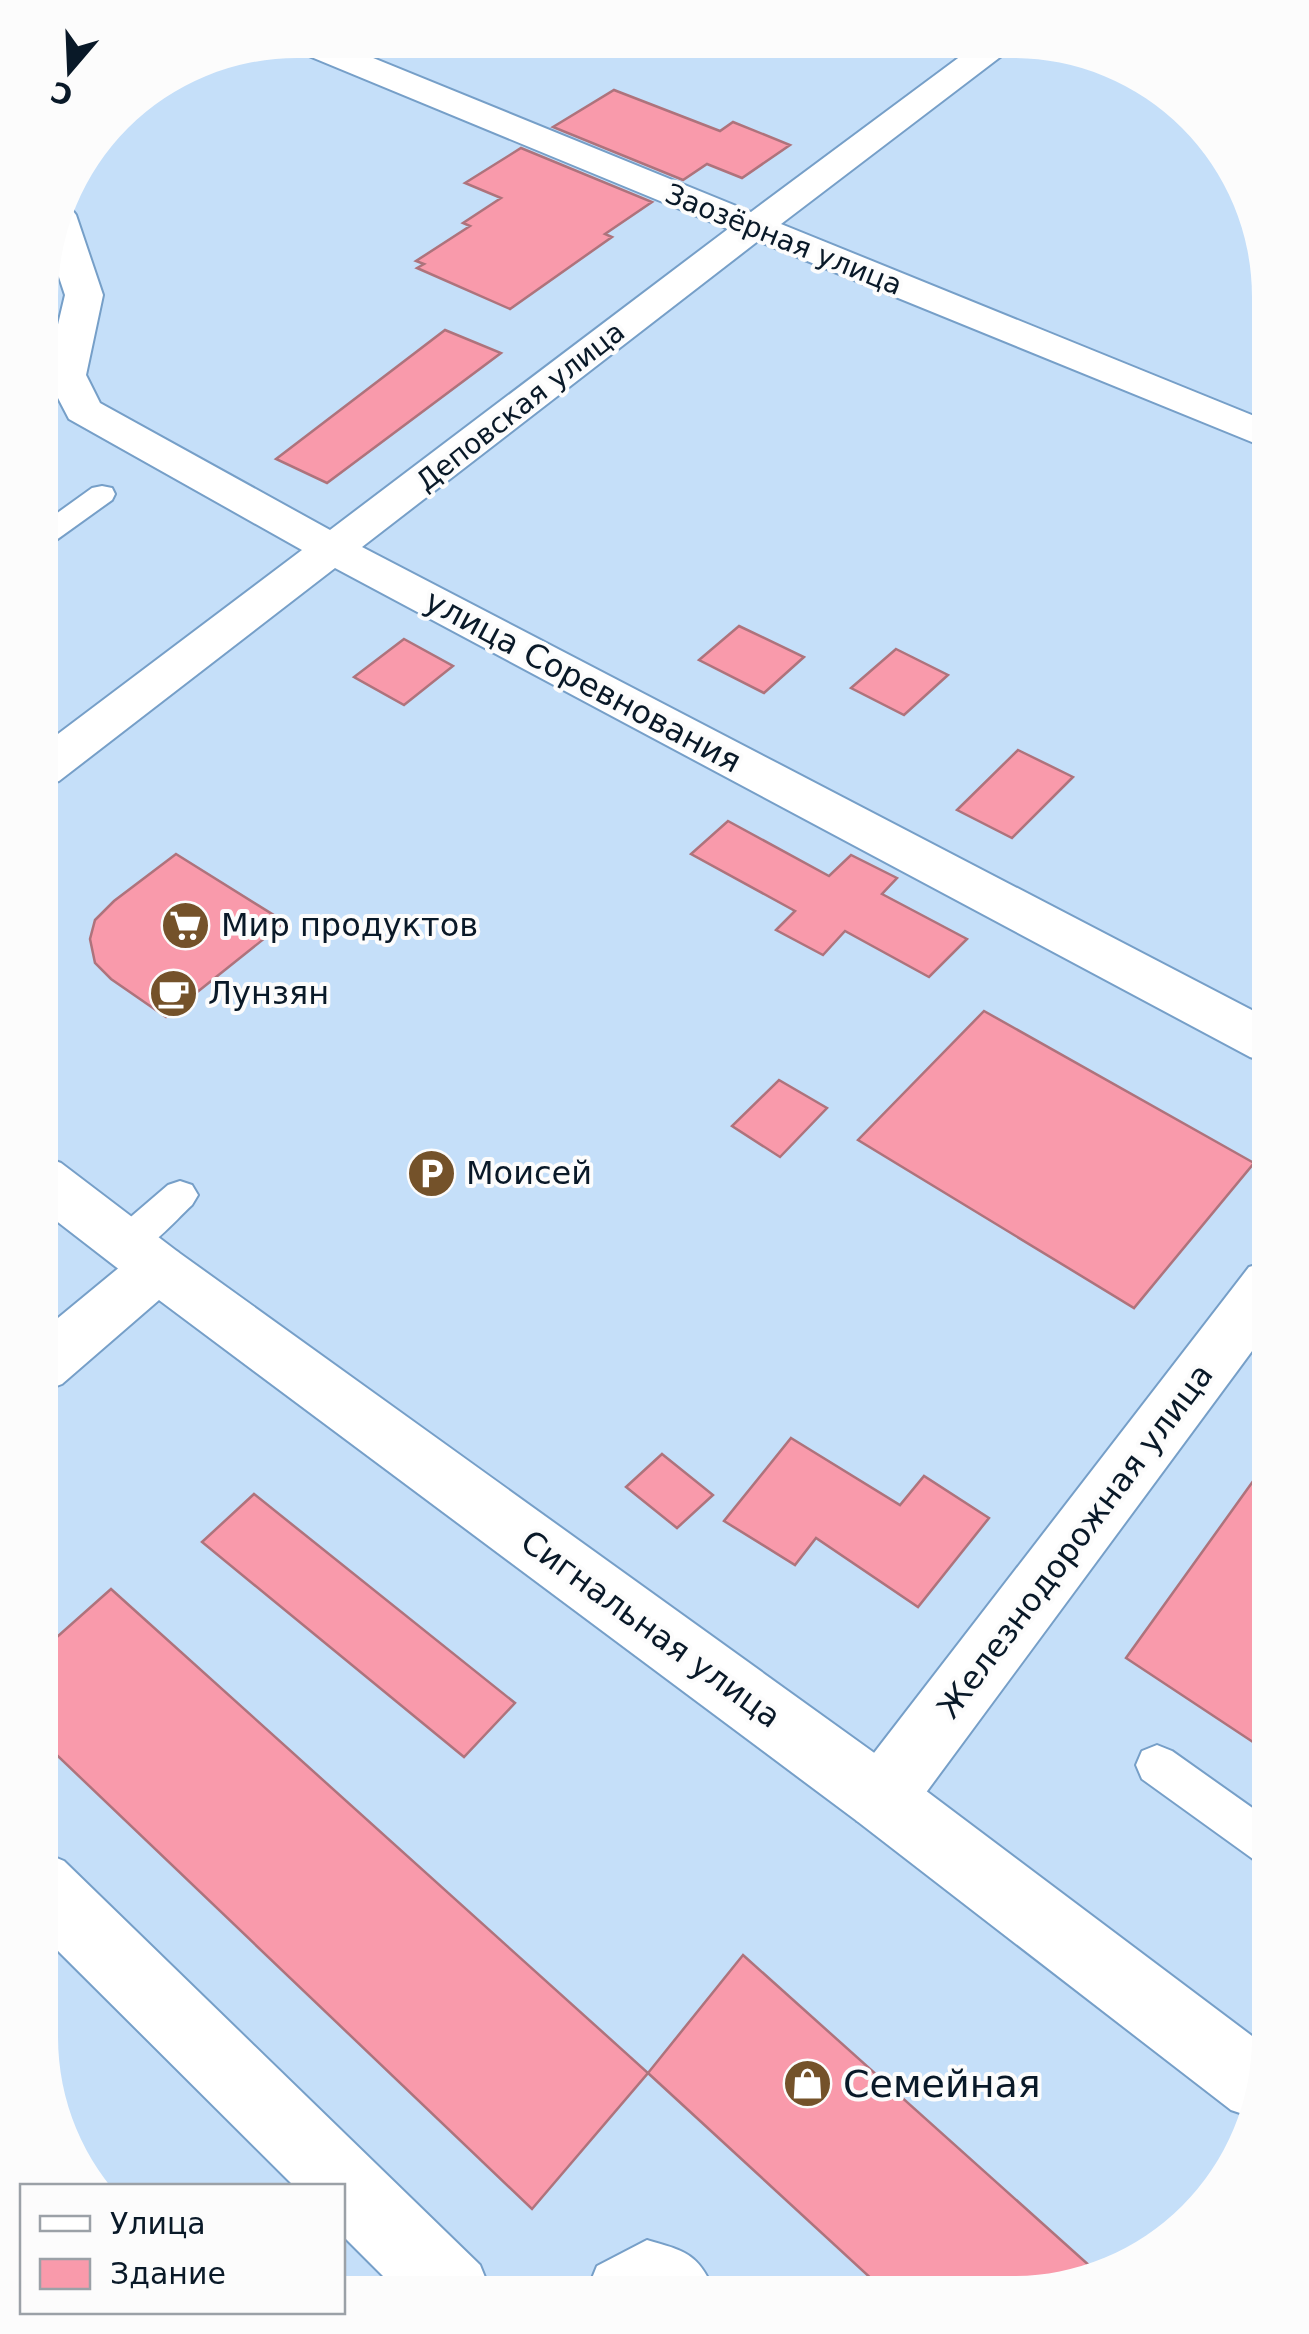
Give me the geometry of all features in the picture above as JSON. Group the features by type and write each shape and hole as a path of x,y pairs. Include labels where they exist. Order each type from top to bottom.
{"street":[{"name":"Заозёрная улица","path":"343,58 1252,430"},
{"name":"Деповская улица","path":"58,758 752,226 980,58"},
{"name":"улица Соревнования","path":"65,239 84,295 66,375 83,410 334,550 1252,1034"},
{"name":"Сигнальная улица","path":"58,1191 881,1798 1248,2076"},
{"path":"58,1348 142,1256"},
{"name":"Железнодорожная улица","path":"881,1798 1251,1307"},
{"path":"58,1913 340,2184"},
{"path":"345,2189 435,2276"}],"lane":[{"path":"58,526 102,494"},
{"path":"142,1256 180,1195"},
{"path":"1157,1764 1251,1832"}],"building":[{"path":"614,90 720,131 733,122 790,145 742,178 707,164 683,180 553,127"},
{"path":"521,148 652,202 605,234 612,237 510,309 417,268 424,264 416,261 470,226 463,223 501,198 465,183"},
{"path":"445,330 501,353 327,483 276,459"},
{"path":"739,626 804,657 764,693 699,660"},
{"path":"404,639 453,666 404,705 354,677"},
{"path":"896,649 948,675 904,715 851,688"},
{"path":"1018,750 1073,777 1012,838 957,810"},
{"path":"728,821 829,876 851,855 897,878 882,894 967,939 929,977 845,931 823,955 776,930 795,911 691,854"},
{"path":"176,854 285,922 166,1017 111,979 95,963 90,939 95,920 114,901"},
{"path":"984,1011 1252,1162 1252,1166 1134,1308 858,1140"},
{"path":"779,1080 827,1108 780,1157 732,1126"},
{"path":"791,1438 900,1505 924,1476 989,1518 918,1607 816,1538 795,1565 724,1521"},
{"path":"662,1454 713,1495 677,1528 626,1487"},
{"path":"1251,1484 1251,1741 1126,1658"},
{"path":"254,1494 515,1703 464,1757 202,1542"},
{"path":"111,1589 648,2073 532,2209 58,1756 58,1636"},
{"path":"743,1955 1088,2264 1028,2276 868,2276 648,2073"}],"place":[{"name":"Мир продуктов","path":"186,925"},
{"name":"Лунзян","path":"173,993"},
{"name":"Моисей","path":"431,1173"},
{"name":"Семейная","path":"808,2084"}]}
